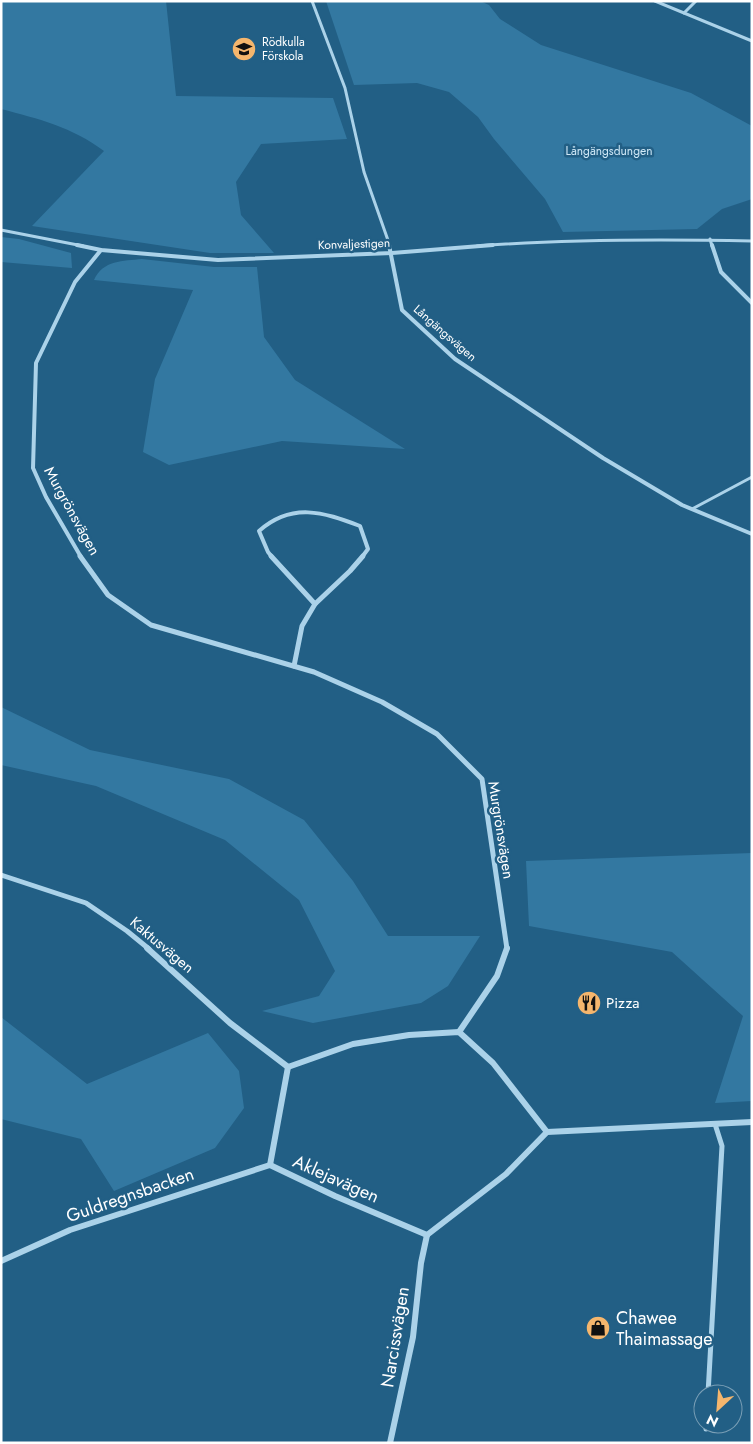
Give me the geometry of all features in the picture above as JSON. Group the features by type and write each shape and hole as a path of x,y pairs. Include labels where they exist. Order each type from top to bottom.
{"street":[{"name":"Långängsvägen","path":"312,1 345,88 364,172 392,253 402,310 455,359 603,458 692,509 752,534"},
{"path":"655,1 752,42"},
{"path":"684,14 696,1"},
{"name":"Konvaljestigen","path":"1,230 101,250 218,260 392,253 533,242 710,239 752,241"},
{"path":"710,239 721,272 752,303"},
{"name":"Murgrönsvägen","path":"101,250 75,282 36,363 33,468 46,497 78,552 108,595 151,625 314,672 382,702 437,734 482,779 507,951 497,976 459,1032"},
{"path":"294,666 298,637 308,614 316,604 327,590 356,565 368,549 360,526 335,517 304,510 276,517 259,531 268,552 316,604"},
{"name":"Kaktusvägen","path":"1,875 86,903 127,930 167,964 230,1023 288,1067"},
{"path":"288,1067 353,1044 409,1036 459,1032 493,1063 547,1132"},
{"name":"Aklejavägen","path":"288,1067 270,1165 335,1196 427,1235"},
{"path":"427,1235 506,1174 547,1132 752,1122"},
{"name":"Guldregnsbacken","path":"1,1262 70,1230 270,1165"},
{"name":"Narcissvägen","path":"390,1443 413,1337 421,1263 427,1235"}],"lane":[{"path":"692,509 752,477"},
{"path":"709,1384 722,1146 715,1124"}],"green space":[{"path":"1,1 166,1 176,96 333,98 347,139 261,144 236,182 241,215 274,253 210,253 32,226 104,151 67,130 42,120 1,109"},
{"name":"Långängsdungen","path":"326,1 480,1 489,5 500,19 541,45 691,93 752,126 752,199 722,209 697,229 563,232 545,199 494,139 478,117 449,92 417,83 354,85"},
{"path":"1,237 19,239 71,253 72,268 1,262"},
{"path":"142,259 214,267 257,267 264,337 295,380 405,449 282,441 169,465 143,452 155,379 193,290 94,280 98,273 108,265 121,261"},
{"path":"1,707 90,750 229,779 304,820 353,881 388,936 480,936 448,986 421,1003 313,1023 262,1011 319,996 335,971 299,900 225,840 96,786 1,765"},
{"path":"752,853 752,1101 715,1103 743,1016 672,952 529,926 526,861"},
{"path":"1,1017 87,1084 208,1033 239,1071 244,1108 215,1148 114,1191 81,1139 1,1119"}],"place":[{"name":"Rödkulla Förskola","path":"244,49"},
{"name":"Pizza","path":"589,1003"},
{"name":"Chawee Thaimassage","path":"598,1328"}]}
